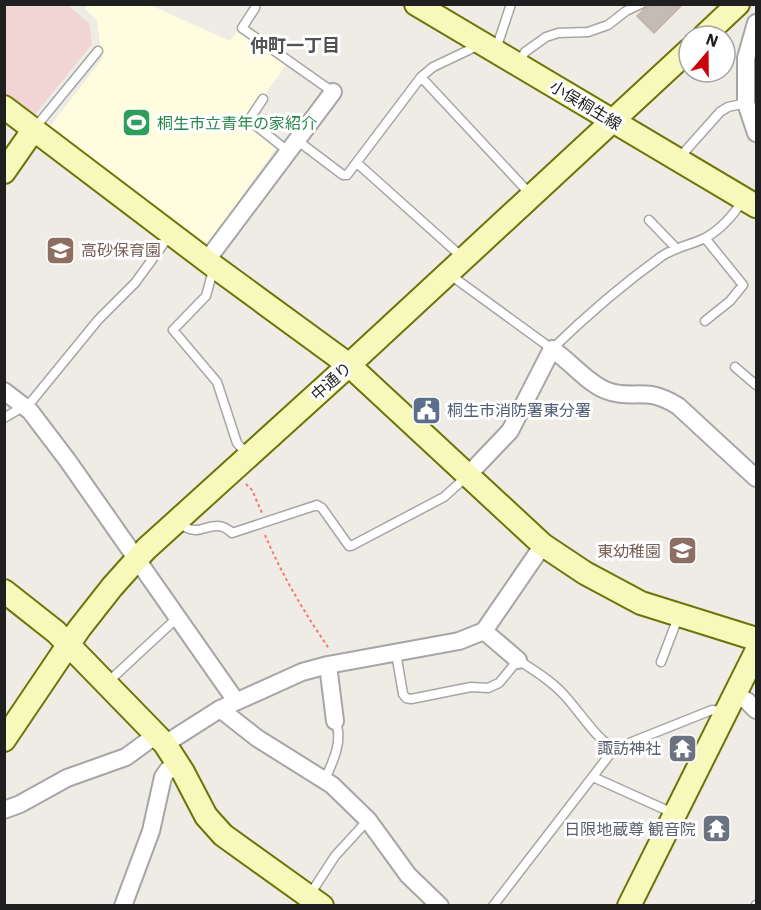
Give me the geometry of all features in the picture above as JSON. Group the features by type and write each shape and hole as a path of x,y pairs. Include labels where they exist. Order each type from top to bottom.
{"street":[{"name":"小俣桐生線","path":"416,4 751,202"},
{"path":"717,24 738,4"},
{"path":"756,23 746,58 746,103 756,133"},
{"name":"中通り","path":"4,740 69,644 137,558 677,61"},
{"path":"211,264 333,92"},
{"path":"4,107 349,365 543,545 585,573 641,603 756,639"},
{"path":"4,172 34,129"},
{"path":"467,476 510,432 552,349 604,389 630,396 651,395 666,399 678,406 756,478"},
{"path":"4,392 25,407 68,461 236,701"},
{"path":"4,810 20,804 67,778 126,757 166,747 220,709 302,672 331,664 459,641 484,631 543,545"},
{"path":"4,591 69,644 166,747 206,816 223,835 312,902"},
{"path":"484,631 518,660"},
{"path":"629,906 756,652"},
{"path":"331,664 335,721"},
{"path":"731,704 747,701 756,710"},
{"path":"220,709 257,738 325,778 368,819 408,875 440,906"},
{"path":"123,906 151,831 163,777 168,770 166,747"}],"lane":[{"path":"255,4 255,8 242,28 333,92"},
{"path":"263,99 249,120 293,147 347,175 421,77 439,63 473,48 487,46 511,4"},
{"path":"518,65 525,52 546,37 558,33 588,32 608,25 626,11 641,4"},
{"path":"34,129 98,51"},
{"path":"421,77 531,195"},
{"path":"678,159 720,112 728,107 746,103"},
{"path":"357,163 455,266 552,349 614,294 676,248 705,238 751,202"},
{"path":"649,220 676,248"},
{"path":"4,418 25,407 98,320 135,283 171,233"},
{"path":"705,238 743,285 730,300 705,321"},
{"path":"211,264 206,296 173,330 217,381 241,463"},
{"path":"735,367 756,385"},
{"path":"179,520 188,529 216,525 225,527 232,533 320,506 351,546 444,497 467,476"},
{"path":"661,662 679,615"},
{"path":"106,684 178,617"},
{"path":"396,653 403,693 406,698 411,699 471,687 488,688 499,683 518,660 538,672 565,696 601,739 614,749"},
{"path":"493,906 614,749 731,704"},
{"path":"325,778 338,744 338,727 335,721"},
{"path":"593,777 675,814"},
{"path":"312,902 335,856 368,819"}],"path":[{"path":"241,463 276,561 332,653 331,664"}],"shaded area":[{"path":"4,5 67,5 89,23 92,44 33,117 5,95"},
{"path":"88,5 150,5 230,41 237,32 286,65 247,119 277,147 208,244 201,244 51,132 51,125 102,59 97,20 85,9"}],"building":[{"path":"650,4 683,4 654,33 637,16"}],"place":[{"name":"桐生市立青年の家紹介","path":"136,123"},
{"name":"高砂保育園","path":"60,250"},
{"name":"桐生市消防署東分署","path":"426,410"},
{"name":"東幼稚園","path":"682,551"},
{"name":"諏訪神社","path":"682,748"},
{"name":"日限地蔵尊 観音院","path":"717,829"}],"district":[{"name":"仲町一丁目","path":"295,46"}]}
